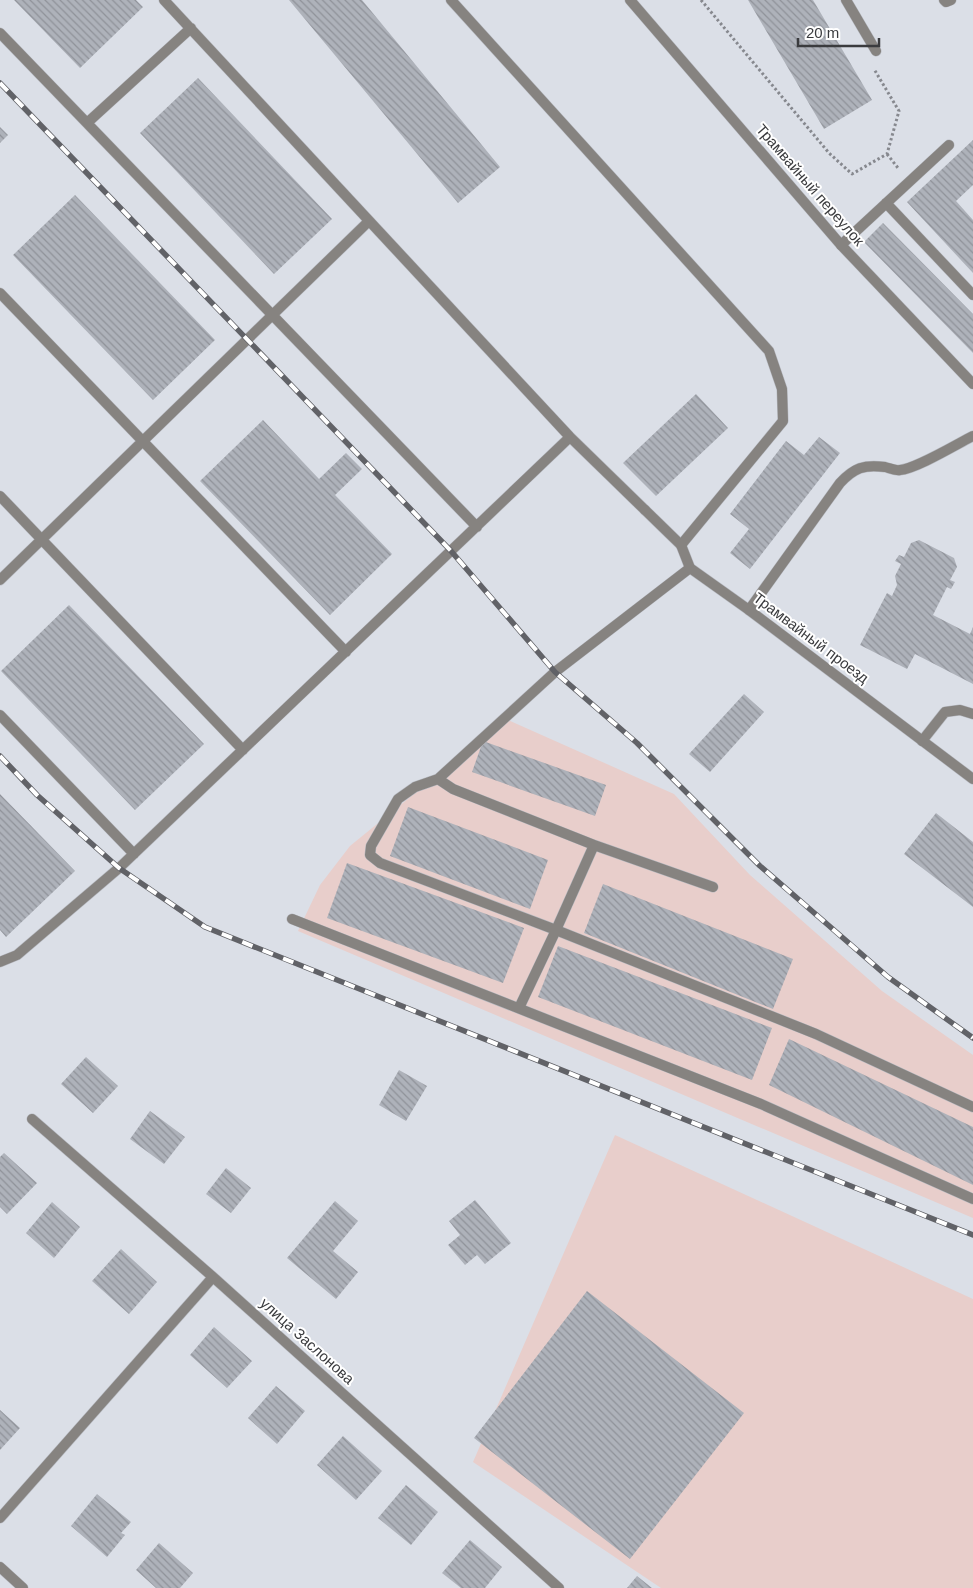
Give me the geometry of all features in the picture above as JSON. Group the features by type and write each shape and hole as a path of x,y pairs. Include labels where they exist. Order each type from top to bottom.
{"street":[{"path":"164,0 570,437 681,546 690,568 555,672 438,779 415,787 398,799 371,846 370,855 380,863 556,930 816,1034 973,1107"},
{"path":"451,0 769,351 782,389 783,422 681,546"},
{"name":"Трамвайный переулок","path":"630,0 841,244 973,384"},
{"path":"846,0 876,51"},
{"path":"944,0 946,2 951,0"},
{"path":"87,123 191,28"},
{"path":"0,33 477,527"},
{"path":"841,244 948,145"},
{"path":"886,203 973,295"},
{"path":"0,580 369,221"},
{"path":"0,293 346,652"},
{"path":"749,610 849,473 867,466 899,471 916,466 973,436"},
{"path":"0,962 17,956 134,854 570,437"},
{"path":"0,496 243,750"},
{"name":"Трамвайный проезд","path":"690,568 749,610 973,779"},
{"path":"922,741 945,712 960,710 973,714"},
{"path":"0,715 134,854"},
{"path":"438,779 452,789 594,845 713,888"},
{"path":"519,1008 594,845"},
{"path":"292,919 761,1104 973,1199"},
{"name":"улица Заслонова","path":"32,1119 213,1278 559,1588"},
{"path":"0,1518 213,1278"},
{"path":"0,1567 23,1588"}],"path":[{"path":"701,0 829,153 852,174 887,154 899,111 868,59 876,51"}],"shaded area":[{"path":"506,719 674,794 750,875 882,991 973,1055 973,1218 298,931 320,885 350,846"},
{"path":"615,1135 973,1299 973,1588 661,1588 473,1462"}],"building":[{"path":"14,0 136,0 143,7 80,68"},
{"path":"289,0 362,0 500,167 458,203"},
{"path":"748,0 813,0 872,100 824,129"},
{"path":"198,78 332,219 274,274 140,133"},
{"path":"0,127 8,135 0,143"},
{"path":"973,140 973,185 956,201 973,220 973,273 907,202"},
{"path":"75,195 215,340 153,400 13,255"},
{"path":"883,223 973,314 973,353 864,242"},
{"path":"696,394 728,428 656,496 623,463"},
{"path":"263,420 319,479 346,453 362,469 335,495 392,554 330,615 200,481"},
{"path":"819,437 840,453 750,569 730,553 749,529 730,514 786,441 804,455"},
{"path":"919,540 954,558 957,567 950,580 955,582 951,589 947,587 933,615 970,634 973,627 973,684 915,654 907,669 860,645 887,593 892,596 897,585 895,576 901,564 895,561 899,555 904,557 911,543"},
{"path":"69,605 204,744 135,810 1,671"},
{"path":"744,694 764,712 710,772 689,754"},
{"path":"483,741 606,785 595,816 472,772"},
{"path":"0,794 75,871 6,937 0,930"},
{"path":"408,807 548,860 530,909 390,856"},
{"path":"936,813 973,842 973,907 904,854"},
{"path":"347,863 524,928 503,983 327,918"},
{"path":"603,884 793,959 773,1009 584,933"},
{"path":"558,946 772,1028 752,1080 538,997"},
{"path":"789,1039 973,1127 973,1185 769,1085"},
{"path":"86,1057 118,1086 93,1113 61,1084"},
{"path":"399,1070 427,1086 406,1121 379,1105"},
{"path":"150,1111 185,1137 164,1164 130,1139"},
{"path":"4,1153 37,1183 7,1214 0,1207 0,1157"},
{"path":"226,1168 251,1188 231,1213 206,1194"},
{"path":"475,1200 511,1243 485,1264 477,1255 465,1265 448,1245 460,1235 449,1221"},
{"path":"335,1201 358,1221 333,1251 358,1272 336,1299 287,1258"},
{"path":"52,1202 80,1227 54,1258 26,1233"},
{"path":"121,1249 157,1282 129,1314 92,1281"},
{"path":"587,1291 744,1413 630,1559 474,1438"},
{"path":"214,1327 252,1361 227,1388 190,1355"},
{"path":"276,1386 305,1411 277,1444 248,1418"},
{"path":"0,1410 20,1428 0,1450"},
{"path":"343,1436 382,1471 356,1500 317,1465"},
{"path":"406,1485 438,1512 411,1545 378,1518"},
{"path":"97,1494 131,1522 121,1533 125,1535 107,1557 71,1526"},
{"path":"470,1540 502,1567 485,1588 461,1588 442,1573"},
{"path":"159,1543 193,1573 180,1588 156,1588 136,1570"},
{"path":"637,1576 652,1588 627,1588"}],"railway":[{"path":"0,83 451,551 555,672 637,743 760,866 888,977 973,1038"},
{"path":"0,756 37,795 119,868 205,927 973,1235"}]}
